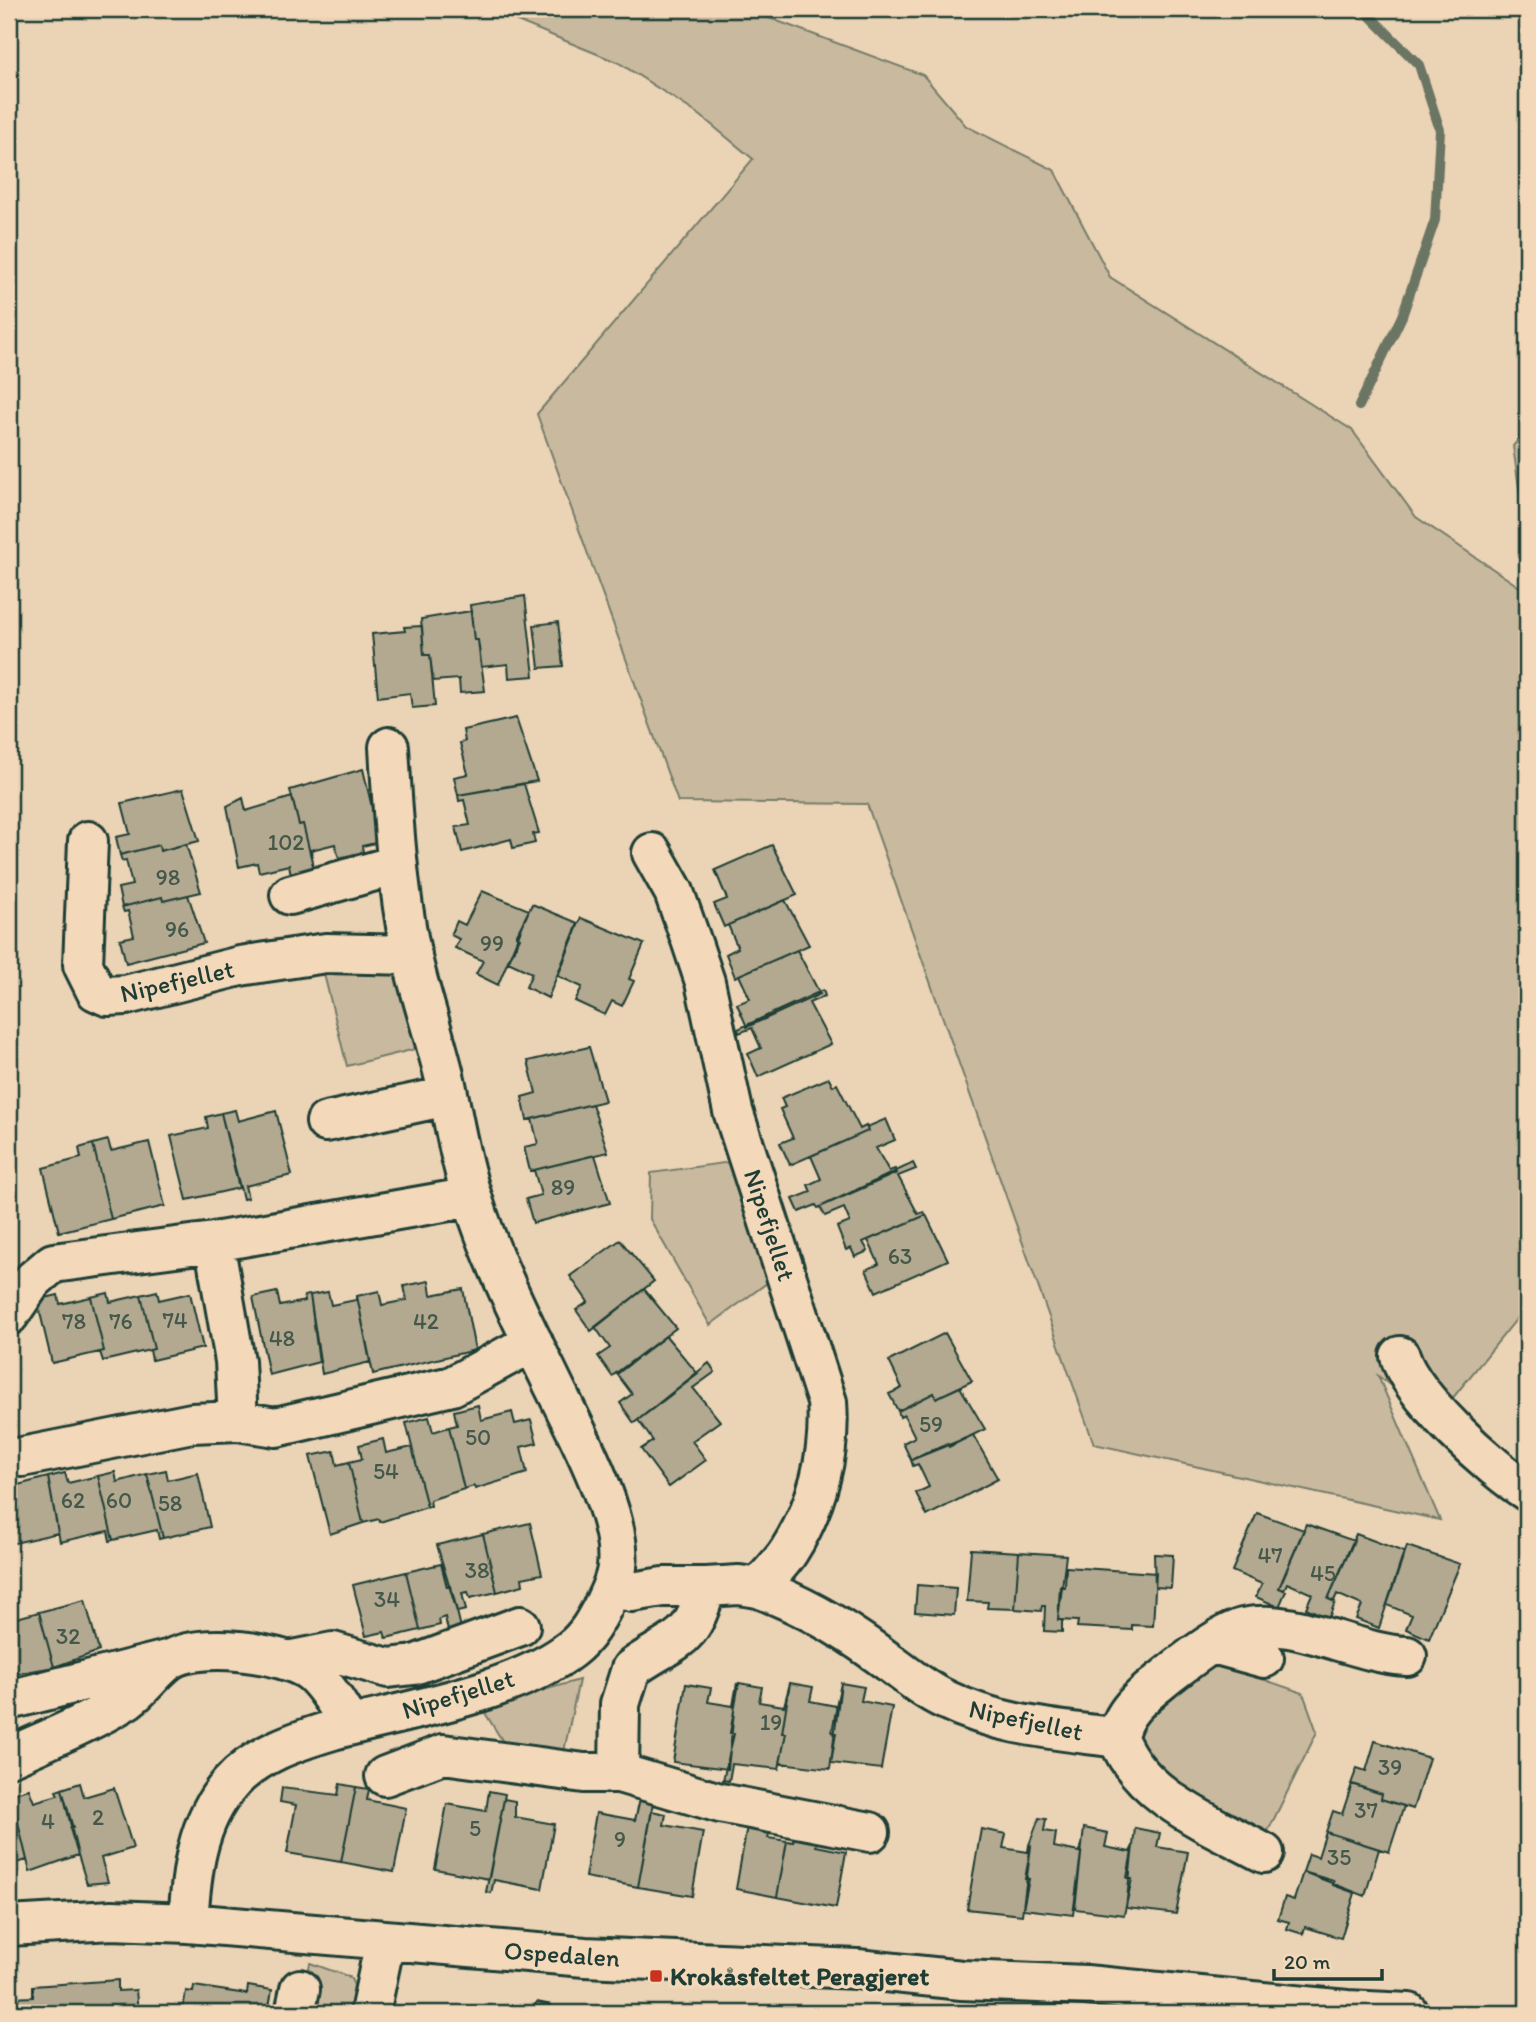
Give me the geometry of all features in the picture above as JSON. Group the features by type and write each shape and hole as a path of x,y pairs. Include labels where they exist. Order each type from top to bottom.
{"street":[{"name":"Nipefjellet","path":"188,1923 200,1841 207,1818 230,1783 259,1759 284,1747 350,1726 483,1689 555,1659 584,1637 596,1621 612,1587 617,1568 617,1549 608,1511 591,1464 489,1248 472,1197 412,955 396,864 388,747"},
{"name":"Nipefjellet","path":"88,841 83,965 96,991 107,996 126,995 240,967 326,953 412,955"},
{"name":"Nipefjellet","path":"652,853 674,892 705,982 733,1111 827,1402 829,1426 823,1469 800,1531 788,1553 758,1588"},
{"path":"290,895 396,864"},
{"path":"326,1122 448,1096"},
{"path":"9,1315 33,1280 52,1263 214,1242 472,1197"},
{"path":"214,1242 235,1361 239,1421"},
{"path":"22,1457 151,1429 239,1421 276,1427 452,1386 533,1342"},
{"path":"1400,1356 1403,1370 1422,1395 1466,1441 1527,1491"},
{"name":"Nipefjellet","path":"612,1587 632,1592 663,1587 739,1585 758,1588 791,1600 828,1619 915,1681 967,1710 1032,1727 1118,1738"},
{"path":"618,1773 620,1704 631,1669 680,1639 695,1624 706,1587"},
{"name":"Nipefjellet","path":"288,1661 333,1652 388,1668 414,1665 520,1626"},
{"name":"Nipefjellet","path":"1264,1853 1195,1816 1162,1793 1125,1759 1118,1738 1120,1723 1149,1691 1213,1644 1242,1628 1275,1627 1380,1655 1406,1656"},
{"path":"1213,1644 1264,1658"},
{"name":"Nipefjellet","path":"9,1700 217,1650 288,1661 311,1672 323,1684 350,1726"},
{"path":"9,1757 124,1702 145,1686 169,1660"},
{"name":"Nipefjellet","path":"385,1776 443,1754 584,1773 618,1773 720,1803 870,1832"},
{"name":"Ospedalen","path":"9,1926 112,1920 188,1923 585,1957 857,1969 962,1980 1086,1984 1347,2010 1409,2013"},
{"path":"370,2013 385,1941"}],"shaded area":[{"path":"488,9 745,9 923,75 966,126 1054,170 1110,277 1352,430 1416,517 1527,592 1527,1306 1435,1420 1378,1376 1440,1520 1094,1444 867,804 678,802 537,414 753,159 701,116 619,63"},
{"path":"1527,429 1527,544 1513,446"},
{"path":"322,966 388,967 407,978 423,1047 347,1066"},
{"path":"745,1160 782,1272 710,1325 650,1219 651,1173"},
{"path":"1221,1665 1303,1693 1317,1732 1265,1837 1163,1781 1134,1730 1187,1677"},
{"path":"579,1680 562,1761 510,1753 482,1708"},
{"path":"310,1963 350,1977 354,1985 350,2013 300,2013"}],"building":[{"path":"525,596 534,676 509,678 508,664 481,667 478,640 474,640 470,605"},
{"path":"471,611 485,691 460,693 459,679 433,681 430,655 424,655 421,619"},
{"path":"558,622 563,666 539,668 534,625"},
{"path":"422,626 424,655 430,655 435,706 412,708 410,693 378,697 372,634 405,631 404,627"},
{"path":"516,718 537,781 458,795 454,777 468,774 460,743 465,741 463,730"},
{"path":"363,769 380,842 362,846 363,852 339,858 335,844 311,850 315,874 303,824 299,825 290,790"},
{"path":"524,784 539,833 533,834 535,843 513,848 511,839 462,852 456,827 470,825 464,800 459,801 458,795"},
{"path":"183,789 199,841 160,851 159,845 120,855 116,837 130,834 122,803"},
{"path":"292,797 299,825 303,824 315,874 292,879 289,865 259,872 257,863 239,867 227,806 243,798 246,811"},
{"path":"186,844 201,892 163,901 162,897 122,907 118,888 132,885 126,860 122,861 120,855 159,845 160,851"},
{"path":"772,845 797,895 724,927 714,904 727,899 715,870"},
{"path":"482,891 529,910 498,985 476,974 483,961 455,948 459,939 451,935 457,921 465,925"},
{"path":"188,895 204,943 126,963 120,939 134,936 128,911 124,912 122,907 162,897 163,901"},
{"path":"785,900 809,945 735,977 726,954 738,948 728,925"},
{"path":"532,904 578,923 548,998 526,987 532,973 508,962 520,938 516,936"},
{"path":"581,918 644,944 629,979 634,981 622,1006 612,1001 605,1015 575,1001 582,987 558,976"},
{"path":"797,950 820,994 747,1027 737,1004 750,999 739,975"},
{"path":"823,990 825,996 809,1003 831,1044 758,1077 748,1054 761,1048 752,1028 739,1033 738,1029"},
{"path":"589,1047 605,1101 527,1120 522,1097 536,1093 528,1061"},
{"path":"829,1078 833,1086 837,1084 860,1129 866,1126 868,1131 790,1165 780,1143 793,1138 780,1109 785,1107 781,1098"},
{"path":"592,1104 608,1152 530,1171 524,1147 538,1144 532,1119"},
{"path":"235,1110 238,1121 276,1111 292,1175 245,1186 248,1198 243,1199 221,1113"},
{"path":"221,1113 239,1188 187,1200 171,1136 208,1128 206,1117"},
{"path":"886,1119 895,1140 876,1148 889,1171 895,1169 897,1173 818,1208 816,1205 799,1212 793,1199 811,1192 808,1185 821,1179 811,1156 868,1131 867,1127"},
{"path":"108,1140 111,1151 149,1142 165,1206 111,1219 93,1144"},
{"path":"93,1144 111,1219 59,1232 43,1168 81,1158 79,1148"},
{"path":"595,1155 610,1203 533,1223 526,1199 541,1195 534,1170"},
{"path":"913,1163 916,1169 898,1176 918,1214 924,1212 926,1215 863,1242 868,1251 855,1257 851,1248 846,1250 837,1227 850,1222 844,1208 825,1216 820,1207"},
{"path":"926,1215 948,1260 876,1292 866,1270 879,1264 868,1240"},
{"path":"620,1240 654,1281 591,1331 576,1310 588,1302 570,1276"},
{"path":"429,1281 431,1295 463,1289 475,1350 373,1374 357,1296 379,1291 382,1305 407,1300 404,1286"},
{"path":"644,1289 676,1328 612,1376 598,1356 610,1348 595,1327"},
{"path":"157,1291 159,1300 190,1293 203,1348 152,1360 150,1350 154,1349 141,1295"},
{"path":"277,1292 280,1306 305,1301 304,1296 310,1295 319,1362 269,1375 253,1297"},
{"path":"328,1292 331,1305 356,1300 357,1296 370,1362 322,1374 310,1295"},
{"path":"108,1293 110,1302 141,1295 154,1349 103,1361 100,1352 104,1351 91,1297"},
{"path":"58,1295 60,1304 91,1297 104,1351 52,1363 37,1300"},
{"path":"945,1333 972,1381 936,1398 934,1393 898,1411 889,1394 902,1388 889,1361"},
{"path":"666,1336 698,1374 634,1423 620,1403 632,1394 617,1374"},
{"path":"709,1363 715,1372 693,1388 720,1421 692,1441 706,1460 669,1487 641,1449 653,1441 638,1420"},
{"path":"960,1387 985,1429 949,1447 947,1443 911,1460 903,1443 915,1437 904,1415 900,1417 898,1411 934,1393 936,1398"},
{"path":"478,1405 481,1420 512,1412 515,1424 531,1420 537,1443 521,1447 527,1473 475,1489 474,1486 464,1489 449,1427 457,1425 454,1411"},
{"path":"429,1417 433,1432 449,1427 464,1489 430,1500 431,1506 427,1507 406,1423"},
{"path":"973,1435 998,1479 927,1516 916,1493 929,1487 918,1464 913,1466 911,1460"},
{"path":"383,1439 386,1453 412,1447 427,1507 380,1522 379,1519 363,1523 349,1462 362,1459 359,1445"},
{"path":"334,1451 337,1465 349,1462 363,1523 330,1534 310,1456"},
{"path":"166,1470 168,1480 198,1473 210,1527 163,1538 147,1474"},
{"path":"115,1472 117,1482 147,1474 163,1538 159,1539 157,1530 113,1540 98,1476"},
{"path":"65,1473 68,1483 98,1476 113,1540 110,1541 108,1531 60,1542 48,1477"},
{"path":"16,1475 18,1485 48,1477 58,1533 10,1544 9,1477"},
{"path":"1257,1513 1304,1530 1279,1588 1286,1591 1279,1607 1256,1597 1262,1584 1232,1571"},
{"path":"530,1523 542,1574 522,1578 523,1585 497,1592 483,1534"},
{"path":"1306,1524 1354,1541 1328,1599 1335,1602 1329,1618 1306,1608 1312,1594 1287,1583 1284,1590 1279,1588"},
{"path":"483,1534 497,1592 470,1598 468,1592 462,1593 466,1610 457,1612 437,1545"},
{"path":"1356,1534 1404,1552 1379,1628 1356,1619 1362,1605 1337,1594 1334,1601 1328,1599"},
{"path":"1407,1546 1460,1564 1429,1639 1406,1629 1412,1615 1387,1605"},
{"path":"971,1549 1019,1552 1015,1609 987,1608 988,1602 967,1601"},
{"path":"1019,1552 1066,1555 1058,1620 1062,1620 1062,1632 1044,1631 1045,1606 1042,1606 1041,1611 1015,1609"},
{"path":"1154,1554 1173,1555 1171,1588 1155,1587"},
{"path":"441,1564 447,1587 451,1586 461,1628 448,1631 445,1617 439,1619 440,1625 420,1630 406,1572"},
{"path":"1066,1567 1156,1573 1153,1626 1132,1625 1132,1630 1077,1627 1078,1621 1058,1620 1060,1586 1065,1587"},
{"path":"406,1572 420,1630 386,1638 384,1632 366,1636 353,1585"},
{"path":"917,1585 956,1588 954,1615 915,1612"},
{"path":"85,1600 99,1651 54,1667 39,1612"},
{"path":"39,1612 54,1667 9,1675 9,1620"},
{"path":"737,1683 728,1769 673,1762 686,1684 711,1688 708,1702 733,1706"},
{"path":"739,1683 762,1687 759,1702 784,1706 790,1683 782,1733 786,1733 779,1769 732,1764 729,1781 723,1780 734,1734 730,1733"},
{"path":"790,1683 813,1687 810,1701 836,1706 841,1683 830,1769 780,1763 786,1733 782,1733"},
{"path":"841,1683 864,1687 861,1701 892,1707 881,1769 831,1763 836,1733 832,1732"},
{"path":"1375,1741 1429,1758 1413,1809 1381,1799 1382,1794 1351,1784 1357,1768 1366,1771"},
{"path":"80,1783 84,1797 114,1788 133,1848 101,1858 108,1882 87,1884 70,1829 73,1828 62,1789"},
{"path":"340,1784 356,1787 341,1862 287,1853 296,1805 280,1802 282,1788 338,1795"},
{"path":"1352,1784 1382,1794 1381,1799 1404,1806 1389,1852 1326,1832 1333,1811 1342,1814"},
{"path":"356,1787 369,1789 367,1800 406,1808 394,1872 341,1862"},
{"path":"29,1789 34,1802 58,1795 56,1791 62,1789 78,1855 30,1872 11,1794"},
{"path":"642,1790 655,1792 638,1887 585,1877 596,1813 635,1820"},
{"path":"489,1791 505,1794 489,1879 435,1869 447,1804 486,1811"},
{"path":"11,1794 27,1860 9,1865 9,1795"},
{"path":"504,1799 515,1801 515,1817 554,1824 542,1889 494,1880 491,1893 486,1892"},
{"path":"652,1811 666,1814 664,1825 703,1832 692,1896 638,1887"},
{"path":"1039,1818 1046,1819 1044,1831 1056,1833 1054,1847 1079,1852 1082,1845 1073,1915 1023,1909 1029,1879 1025,1879 1031,1846 1029,1845"},
{"path":"747,1826 770,1830 768,1838 787,1841 777,1897 736,1889"},
{"path":"1084,1828 1108,1833 1105,1847 1130,1852 1133,1846 1127,1878 1132,1879 1124,1915 1075,1909"},
{"path":"1135,1828 1160,1833 1157,1847 1188,1852 1176,1914 1126,1908"},
{"path":"981,1829 1006,1834 1003,1848 1028,1852 1029,1845 1031,1846 1022,1915 967,1909"},
{"path":"1326,1832 1379,1849 1365,1896 1303,1872 1309,1854 1318,1857"},
{"path":"795,1834 818,1838 816,1846 846,1852 836,1908 777,1897 787,1841 793,1842"},
{"path":"1303,1872 1334,1881 1333,1885 1355,1893 1341,1938 1305,1927 1303,1934 1287,1929 1289,1922 1278,1919 1285,1897 1294,1900"},
{"path":"118,1980 118,1991 136,1990 138,2013 12,2013 11,1998 33,1997 33,1986"},
{"path":"194,1986 247,1994 248,1986 272,1990 268,2013 189,2013 190,2010 183,2009 186,1991 193,1992"},
{"path":"537,2002 551,2005 555,2013 529,2013"}],"waterway":[{"path":"1359,406 1402,316 1435,220 1440,130 1419,65 1363,9"}],"place":[{"name":"Krokåsfeltet Peragjeret","path":"656,1976"}]}
